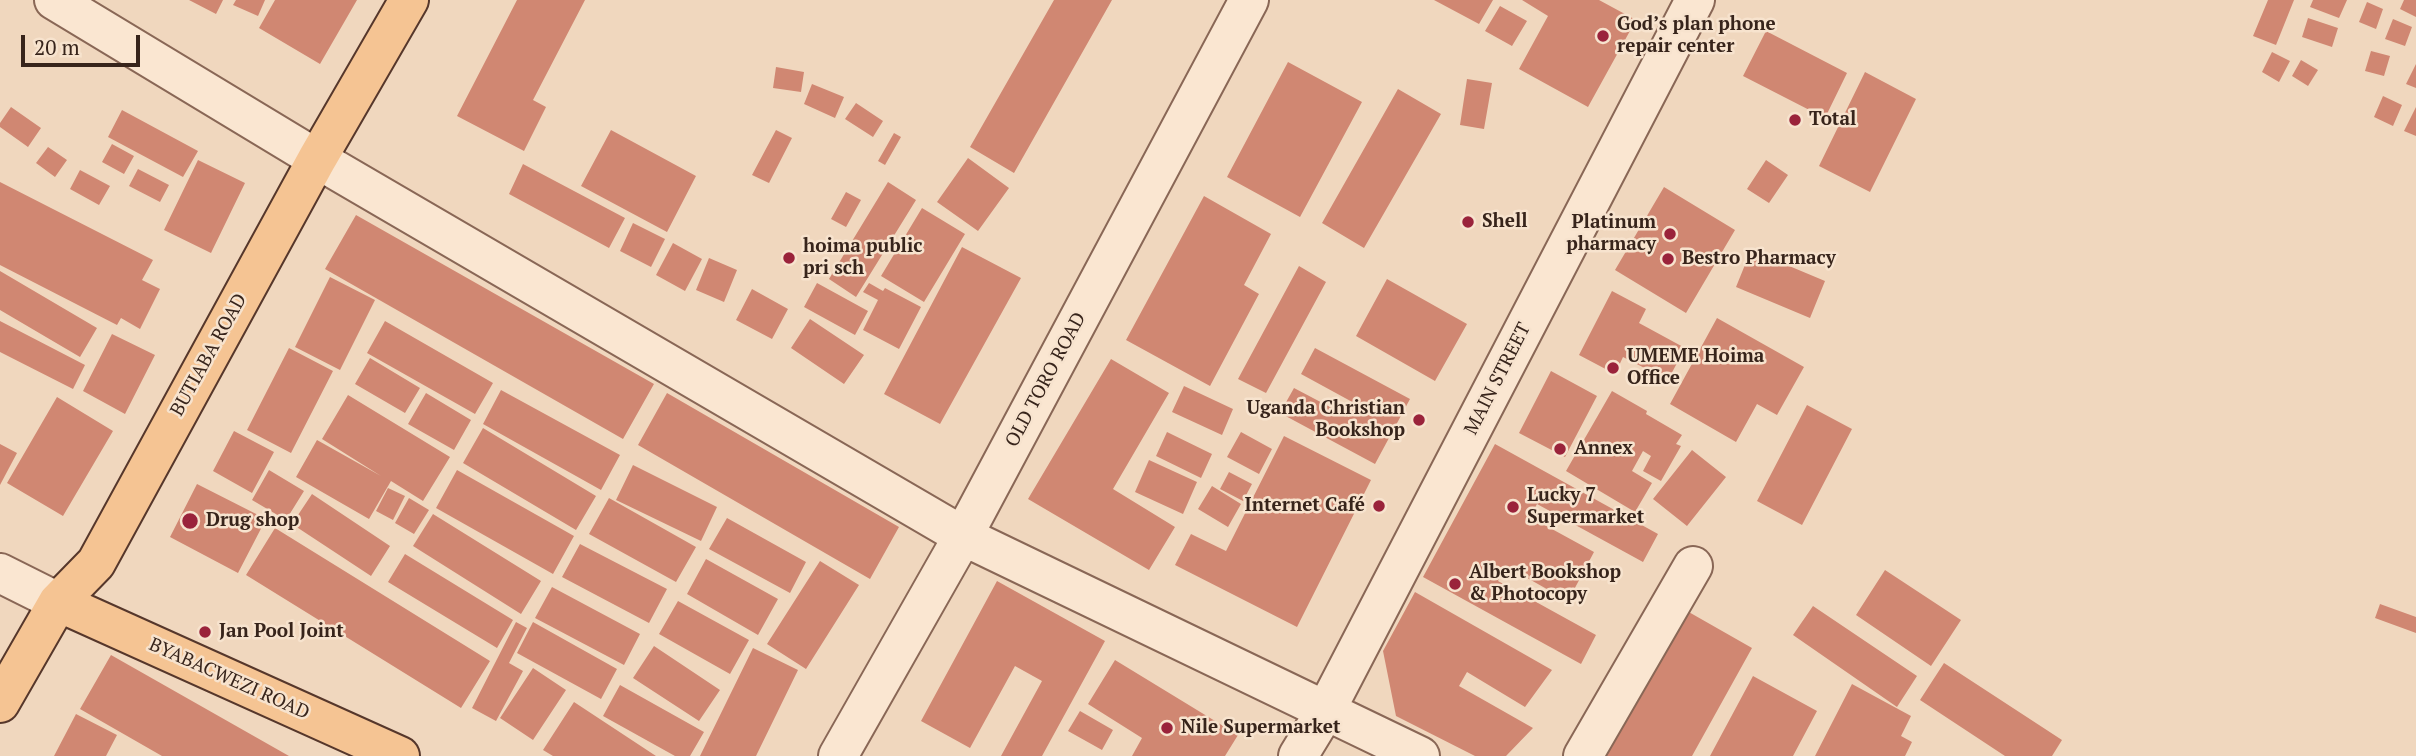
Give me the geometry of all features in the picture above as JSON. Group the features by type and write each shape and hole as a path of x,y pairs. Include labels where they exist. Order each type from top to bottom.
{"main road":[{"name":"BUTIABA ROAD","path":"0,703 58,602 96,563 317,159 409,0"},
{"name":"BYABACWEZI ROAD","path":"58,602 400,756"}],"street":[{"path":"54,0 317,159 963,536 1420,756"},
{"name":"OLD TORO ROAD","path":"838,756 963,536 1249,0"},
{"name":"MAIN STREET","path":"1298,756 1326,710 1695,0"},
{"path":"1583,756 1693,566"},
{"path":"0,573 58,602"}],"building":[{"path":"189,0 223,0 216,14"},
{"path":"236,0 265,0 258,16 233,5"},
{"path":"275,0 357,0 320,64 259,28"},
{"path":"517,0 585,0 533,100 546,107 524,151 457,116"},
{"path":"1054,0 1112,0 1014,173 970,147"},
{"path":"1434,0 1493,0 1479,24"},
{"path":"1522,0 1599,0 1636,20 1588,107 1519,69 1548,16"},
{"path":"2268,0 2294,0 2276,45 2253,36"},
{"path":"2313,0 2347,0 2339,18 2310,7"},
{"path":"2404,0 2416,0 2416,17 2400,9"},
{"path":"2367,2 2383,9 2376,29 2359,22"},
{"path":"1500,6 1527,21 1512,46 1485,31"},
{"path":"2308,18 2338,28 2332,47 2302,37"},
{"path":"2393,19 2412,27 2405,46 2385,39"},
{"path":"1766,31 1847,73 1825,118 1743,76"},
{"path":"2371,51 2390,56 2384,76 2365,71"},
{"path":"2272,52 2290,61 2279,82 2262,72"},
{"path":"2301,60 2318,70 2308,86 2292,76"},
{"path":"1288,62 1362,102 1300,217 1227,177"},
{"path":"2416,64 2416,88 2406,84"},
{"path":"776,67 804,72 801,92 773,88"},
{"path":"1865,72 1916,99 1870,192 1819,166"},
{"path":"1467,79 1492,83 1484,129 1460,125"},
{"path":"812,84 844,97 835,118 804,104"},
{"path":"1398,89 1441,114 1364,248 1322,223"},
{"path":"2383,96 2402,105 2393,126 2374,117"},
{"path":"856,103 883,121 873,137 845,119"},
{"path":"11,107 41,128 28,147 0,127"},
{"path":"2416,107 2416,136 2404,131"},
{"path":"122,110 198,151 183,177 108,137"},
{"path":"611,130 696,176 667,232 581,186"},
{"path":"776,130 792,138 769,183 752,175"},
{"path":"894,133 901,137 885,165 878,161"},
{"path":"112,144 134,156 124,174 102,162"},
{"path":"48,147 67,160 55,177 36,163"},
{"path":"968,158 1009,188 978,231 937,202"},
{"path":"198,160 245,183 211,253 164,230"},
{"path":"1766,160 1788,175 1769,203 1747,189"},
{"path":"523,164 625,218 609,248 509,194"},
{"path":"138,169 169,185 160,202 129,186"},
{"path":"80,170 110,186 99,205 70,189"},
{"path":"0,182 153,260 142,280 160,289 140,329 121,318 117,325 0,265"},
{"path":"888,182 916,200 856,297 829,279"},
{"path":"1664,187 1735,230 1686,313 1615,270"},
{"path":"846,192 861,200 846,227 831,219"},
{"path":"1204,196 1271,234 1244,285 1259,294 1210,386 1126,340"},
{"path":"922,208 965,234 924,302 881,276"},
{"path":"356,215 654,384 623,439 325,269"},
{"path":"633,223 665,239 651,267 620,251"},
{"path":"673,243 702,259 685,291 656,275"},
{"path":"962,247 1021,278 940,424 884,394"},
{"path":"1751,250 1825,281 1810,318 1736,287"},
{"path":"709,258 737,270 724,302 696,290"},
{"path":"1299,266 1326,282 1266,393 1238,379"},
{"path":"0,271 97,328 80,357 0,310"},
{"path":"330,277 375,300 340,370 295,347"},
{"path":"1387,279 1467,324 1435,381 1356,336"},
{"path":"817,283 868,311 855,335 804,307"},
{"path":"869,283 883,291 885,288 921,307 899,349 863,330 878,300 863,292"},
{"path":"752,289 788,309 772,339 736,320"},
{"path":"1612,291 1646,309 1639,323 1685,348 1668,380 1623,357 1615,374 1579,355"},
{"path":"1717,318 1804,367 1777,415 1757,404 1736,442 1670,404"},
{"path":"810,319 864,355 844,384 791,348"},
{"path":"0,321 85,365 73,389 0,352"},
{"path":"385,321 493,383 475,414 367,353"},
{"path":"112,334 155,355 125,414 83,391"},
{"path":"289,348 333,371 291,453 247,430"},
{"path":"1315,348 1410,399 1375,464 1280,413 1294,388 1349,417 1356,404 1301,374"},
{"path":"370,358 420,388 405,413 355,384"},
{"path":"1111,359 1169,393 1113,489 1175,527 1149,570 1028,499"},
{"path":"1551,371 1597,396 1565,457 1519,433"},
{"path":"1184,386 1233,409 1222,435 1172,412"},
{"path":"501,390 620,455 601,490 483,424"},
{"path":"1612,391 1682,435 1676,444 1681,446 1661,481 1643,471 1651,456 1643,451 1632,471 1652,483 1635,512 1566,471"},
{"path":"426,393 471,420 454,450 408,424"},
{"path":"667,393 899,527 870,579 638,445"},
{"path":"348,395 450,457 423,501 391,481 369,519 296,477 317,440 381,476 322,439"},
{"path":"57,397 113,431 63,516 7,483"},
{"path":"1807,405 1852,429 1802,525 1757,501"},
{"path":"483,428 596,496 576,530 463,463"},
{"path":"234,431 274,452 252,493 213,471"},
{"path":"1167,432 1212,454 1201,478 1156,456"},
{"path":"1241,432 1272,449 1259,474 1227,457"},
{"path":"1284,436 1371,480 1297,627 1175,565 1191,534 1226,551"},
{"path":"0,444 17,453 0,485"},
{"path":"1495,444 1658,534 1643,562 1537,504 1530,517 1594,552 1568,601 1506,566 1498,581 1596,635 1581,664 1423,577"},
{"path":"1692,450 1726,477 1687,526 1653,499"},
{"path":"1149,460 1197,482 1183,514 1135,492"},
{"path":"633,465 717,507 701,541 616,500"},
{"path":"269,470 304,491 286,520 252,500"},
{"path":"457,470 574,536 553,574 436,508"},
{"path":"1229,472 1252,484 1243,501 1220,489"},
{"path":"197,484 266,519 238,573 170,537"},
{"path":"1212,486 1241,504 1228,527 1198,509"},
{"path":"388,488 405,496 393,520 376,511"},
{"path":"312,494 390,546 371,576 292,524"},
{"path":"409,498 429,510 414,534 395,523"},
{"path":"609,498 696,547 676,582 589,534"},
{"path":"433,514 541,581 521,614 413,546"},
{"path":"727,518 806,562 790,593 709,549"},
{"path":"275,528 490,661 461,708 246,575"},
{"path":"580,544 667,589 649,623 562,577"},
{"path":"405,554 513,620 497,648 388,582"},
{"path":"706,559 778,599 758,635 687,594"},
{"path":"820,561 859,585 806,669 767,644"},
{"path":"1885,570 1961,620 1931,666 1856,615"},
{"path":"997,581 1105,641 1042,756 1001,756 1042,681 1015,666 970,748 921,721"},
{"path":"552,587 640,634 624,665 535,618"},
{"path":"1415,592 1552,670 1525,707 1467,672 1459,686 1533,728 1506,756 1475,756 1396,716 1383,651"},
{"path":"678,601 749,640 730,674 659,634"},
{"path":"2380,604 2416,617 2416,633 2375,618"},
{"path":"1813,606 1917,676 1897,707 1793,635"},
{"path":"1687,611 1752,648 1692,756 1606,756"},
{"path":"516,622 527,628 509,663 523,671 496,721 472,708"},
{"path":"533,622 617,669 601,699 517,653"},
{"path":"654,646 720,690 699,721 633,678"},
{"path":"753,648 798,670 756,756 700,756"},
{"path":"111,655 289,756 162,756 80,709"},
{"path":"1115,660 1238,735 1225,756 1132,756 1142,738 1088,704"},
{"path":"1944,663 2062,740 2052,756 2005,756 1920,700"},
{"path":"533,668 566,690 533,740 500,718"},
{"path":"1753,676 1817,711 1793,756 1710,756"},
{"path":"1852,684 1911,716 1901,736 1912,742 1905,756 1815,756"},
{"path":"620,685 704,732 690,756 675,756 603,716"},
{"path":"574,702 656,756 553,756 543,750"},
{"path":"1080,711 1113,730 1102,750 1068,731"},
{"path":"76,714 117,735 106,756 54,756"}],"place":[{"name":"God’s plan phone repair center","path":"1603,36"},
{"name":"Total","path":"1795,120"},
{"name":"Shell","path":"1468,222"},
{"name":"Platinum pharmacy","path":"1670,234"},
{"name":"hoima public pri sch","path":"789,258"},
{"name":"Bestro Pharmacy","path":"1668,259"},
{"name":"UMEME Hoima Office","path":"1613,368"},
{"name":"Uganda Christian Bookshop","path":"1419,420"},
{"name":"Annex","path":"1560,449"},
{"name":"Internet Café","path":"1379,506"},
{"name":"Lucky 7 Supermarket","path":"1513,507"},
{"name":"Drug shop","path":"190,521"},
{"name":"Albert Bookshop & Photocopy","path":"1455,584"},
{"name":"Jan Pool Joint","path":"205,632"},
{"name":"Nile Supermarket","path":"1167,728"}]}
